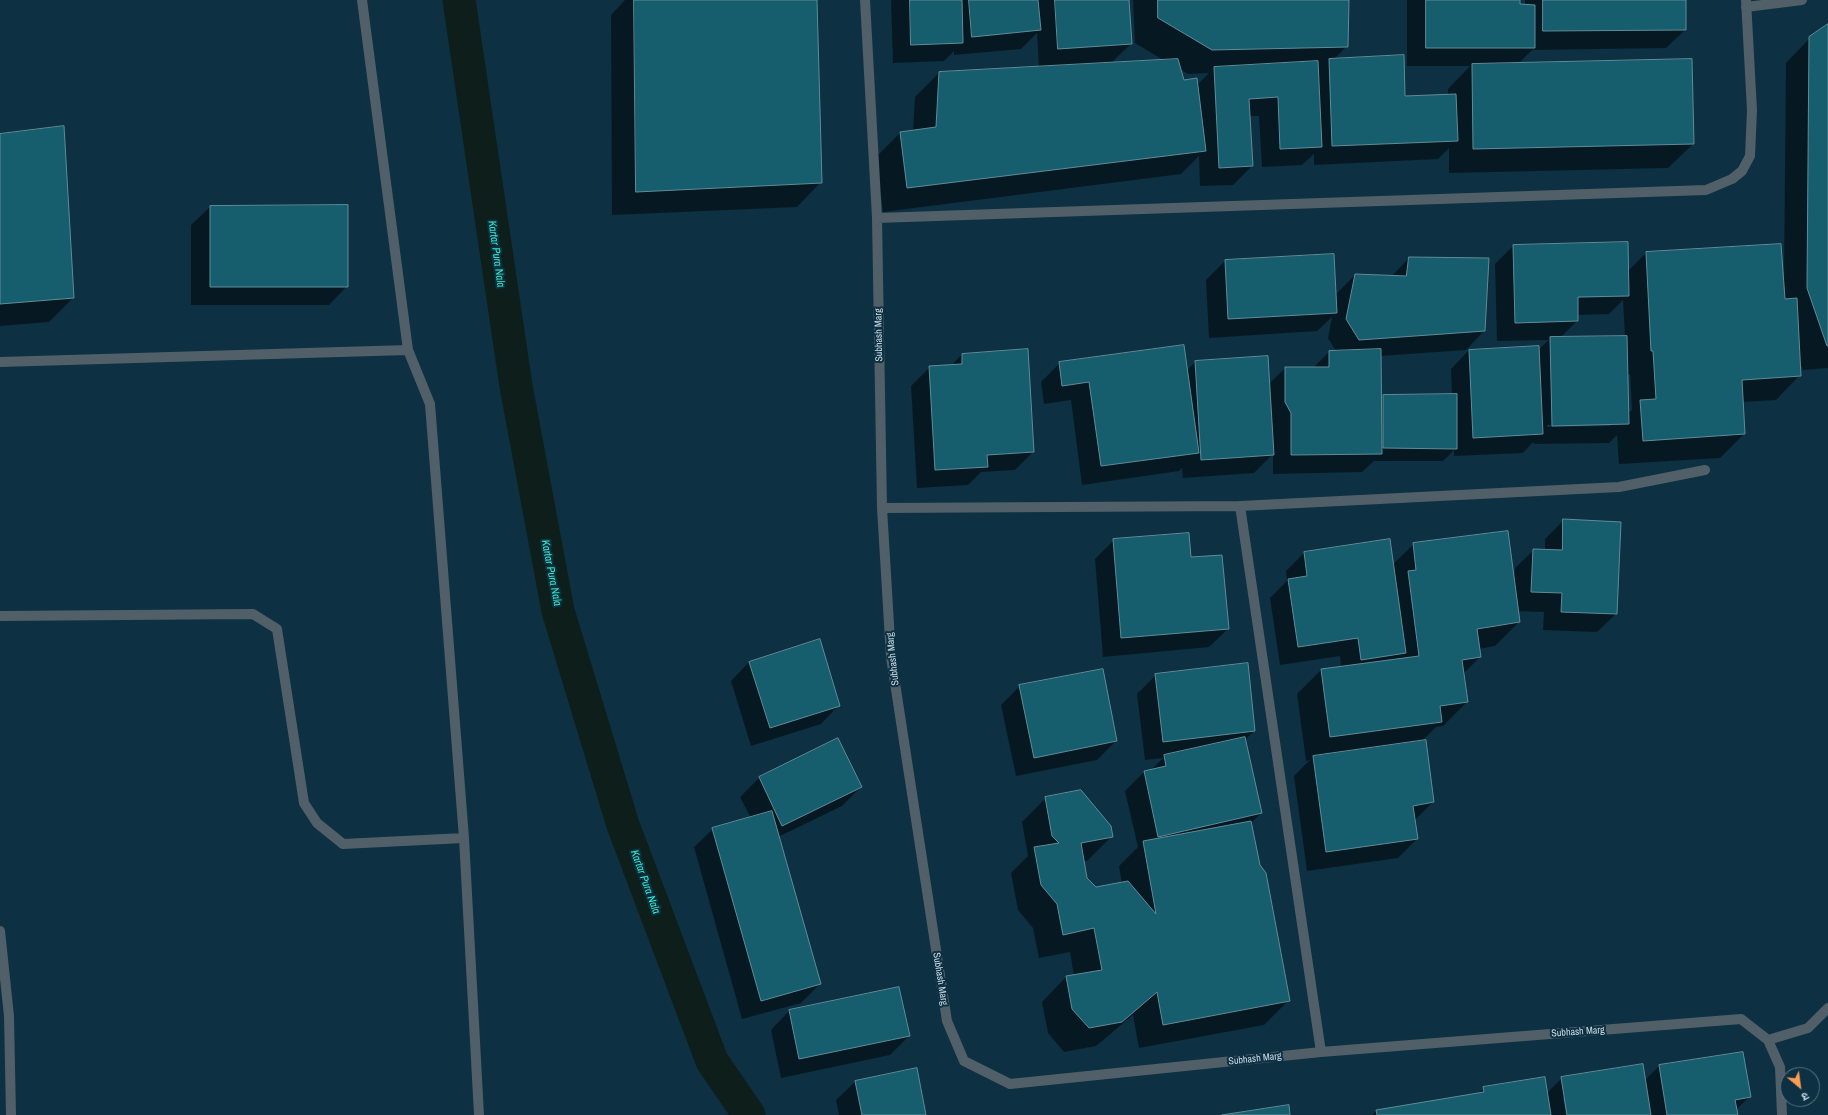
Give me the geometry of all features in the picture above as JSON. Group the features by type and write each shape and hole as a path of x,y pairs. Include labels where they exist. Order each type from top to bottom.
{"street":[{"path":"362,0 408,350 430,404 464,838 479,1115"},
{"name":"Subhash Marg","path":"865,0 877,218 882,508 891,657 946,1021 964,1061 1010,1084 1321,1052 1741,1019 1768,1040 1780,1067 1782,1115"},
{"path":"877,218 1706,190 1732,178 1742,171 1750,156 1752,110 1746,4 1802,0"},
{"path":"0,362 408,350"},
{"path":"882,508 1240,506 1619,487 1705,470"},
{"path":"1240,506 1321,1052"},
{"path":"0,616 253,614 277,629 304,803 317,823 343,844 464,838"},
{"path":"0,931 9,1016 11,1115"},
{"path":"1768,1040 1808,1028 1828,1008"}],"building":[{"path":"634,0 817,0 822,183 636,192"},
{"path":"910,0 962,0 963,43 911,45"},
{"path":"969,0 1038,0 1041,30 972,37"},
{"path":"1055,0 1129,0 1132,44 1058,49"},
{"path":"1158,0 1349,0 1348,47 1212,50 1158,18"},
{"path":"1426,0 1520,0 1520,4 1535,5 1535,48 1426,48"},
{"path":"1543,0 1686,0 1686,30 1543,31"},
{"path":"1828,24 1827,346 1807,288 1809,37"},
{"path":"1404,55 1405,96 1456,94 1458,141 1332,146 1329,59"},
{"path":"1178,59 1184,80 1197,78 1206,151 907,188 900,132 936,127 939,72"},
{"path":"1692,59 1694,144 1473,149 1472,64"},
{"path":"1318,61 1322,147 1280,149 1278,97 1249,99 1253,166 1219,168 1214,67"},
{"path":"64,126 74,298 0,304 0,134"},
{"path":"348,205 348,287 210,287 210,206"},
{"path":"1628,242 1629,296 1578,297 1578,321 1515,323 1513,245"},
{"path":"1781,244 1785,299 1797,298 1801,376 1742,380 1745,434 1643,441 1640,400 1656,399 1653,351 1651,351 1646,252"},
{"path":"1334,254 1337,313 1228,319 1225,260"},
{"path":"1409,257 1489,258 1485,331 1359,340 1346,319 1355,274 1406,276"},
{"path":"1627,336 1629,424 1552,426 1550,337"},
{"path":"1184,345 1199,453 1101,466 1089,382 1062,386 1059,362"},
{"path":"1539,346 1543,434 1473,438 1469,350"},
{"path":"1028,349 1034,452 987,455 988,467 935,470 929,366 962,364 962,354"},
{"path":"1381,349 1382,454 1291,455 1291,413 1285,402 1285,367 1329,367 1329,351"},
{"path":"1268,356 1274,455 1201,460 1195,361"},
{"path":"1457,394 1457,449 1383,448 1383,395"},
{"path":"1563,519 1621,522 1617,614 1561,612 1562,593 1531,592 1533,549 1562,550"},
{"path":"1508,531 1520,622 1477,629 1481,657 1462,660 1468,702 1440,706 1442,722 1330,737 1321,669 1419,656 1408,571 1416,570 1413,543"},
{"path":"1189,533 1191,557 1222,555 1229,629 1121,638 1113,539"},
{"path":"1390,539 1406,653 1361,660 1358,638 1298,647 1288,579 1307,576 1304,552"},
{"path":"820,639 840,706 770,728 749,662"},
{"path":"1248,663 1255,731 1163,742 1155,674"},
{"path":"1103,669 1117,741 1034,758 1019,685"},
{"path":"1245,737 1262,813 1158,837 1144,771 1166,766 1164,755"},
{"path":"838,738 862,787 782,826 759,777"},
{"path":"1426,740 1434,802 1413,806 1418,839 1326,852 1313,756"},
{"path":"1081,790 1111,826 1113,837 1081,843 1087,878 1096,887 1128,881 1156,914 1143,841 1251,821 1260,865 1266,873 1290,1001 1163,1025 1157,992 1122,1022 1089,1028 1072,1009 1066,976 1102,970 1094,928 1063,935 1057,904 1041,885 1034,847 1059,843 1052,836 1045,797"},
{"path":"772,811 821,984 761,1001 712,828"},
{"path":"899,987 910,1036 799,1059 789,1010"},
{"path":"1743,1052 1751,1097 1735,1100 1738,1115 1667,1115 1659,1065"},
{"path":"1643,1064 1651,1115 1567,1115 1561,1077"},
{"path":"917,1068 926,1115 862,1115 855,1081"},
{"path":"1545,1077 1551,1115 1377,1115 1376,1110 1484,1092 1483,1087"},
{"path":"1289,1105 1290,1115 1222,1115"}],"waterway":[{"name":"Kartar Pura Nala","path":"459,0 516,386 558,611 623,825 712,1061 749,1115"}]}
